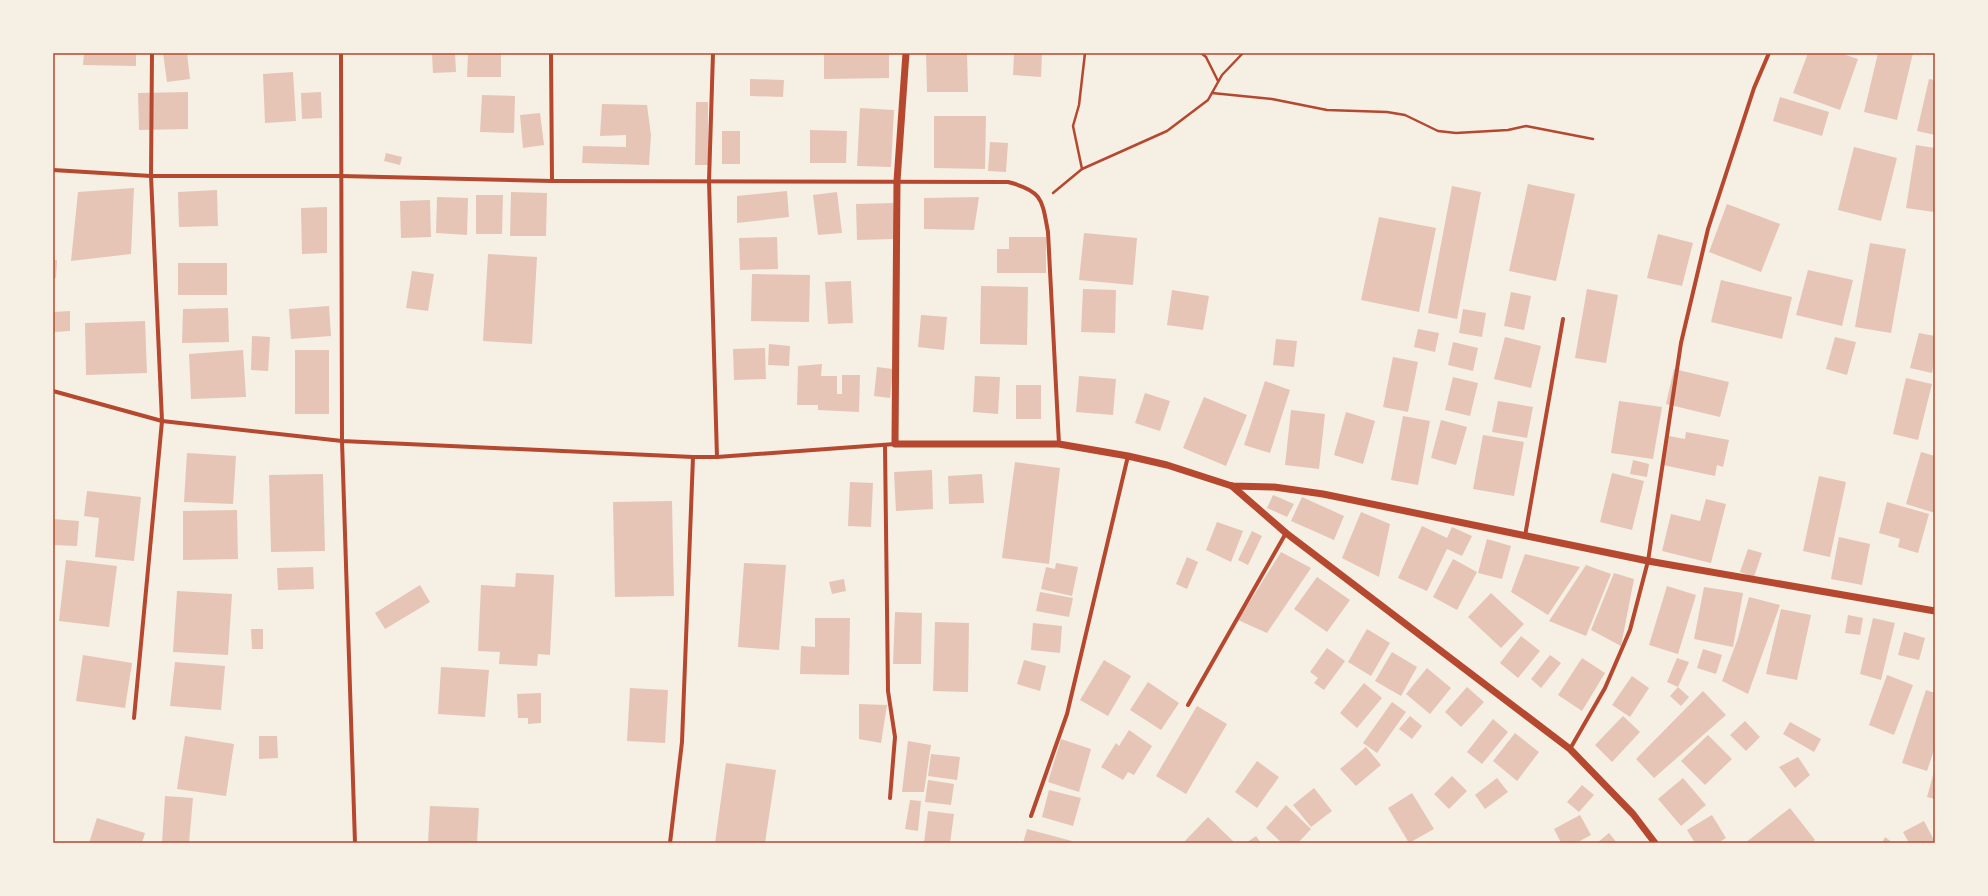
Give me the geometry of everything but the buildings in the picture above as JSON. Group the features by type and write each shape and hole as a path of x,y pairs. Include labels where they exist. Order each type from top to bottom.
{"street":[{"path":"134,718 162,421 151,176 152,53"},
{"path":"341,53 342,441 355,843"},
{"path":"551,53 552,181"},
{"path":"713,53 710,181 718,458"},
{"path":"895,444 897,181 906,53"},
{"path":"1570,749 1605,688 1630,630 1648,562 1682,335 1708,229 1754,88 1769,53"},
{"path":"53,170 151,176 341,176 552,181 1008,182 1028,187 1042,202 1048,232 1059,444"},
{"path":"1525,536 1563,319"},
{"path":"53,391 162,421 342,441 693,458 718,458 895,444 1059,444 1128,456 1167,465 1232,486 1274,487 1323,494 1648,562 1935,611"},
{"path":"885,445 888,692 895,737 890,798"},
{"path":"1031,816 1067,714 1128,456"},
{"path":"670,843 682,742 693,458"},
{"path":"1232,486 1286,533 1570,749 1633,814 1655,843"},
{"path":"1188,706 1286,533"}],"path":[{"path":"1082,169 1073,126 1079,105 1085,53"},
{"path":"1201,53 1206,56 1218,81"},
{"path":"1042,202 1082,169 1167,131 1208,100 1218,81 1243,53"},
{"path":"1212,93 1272,99 1327,110 1387,112 1405,115 1438,131 1456,133 1508,130 1526,126 1593,139"}]}
